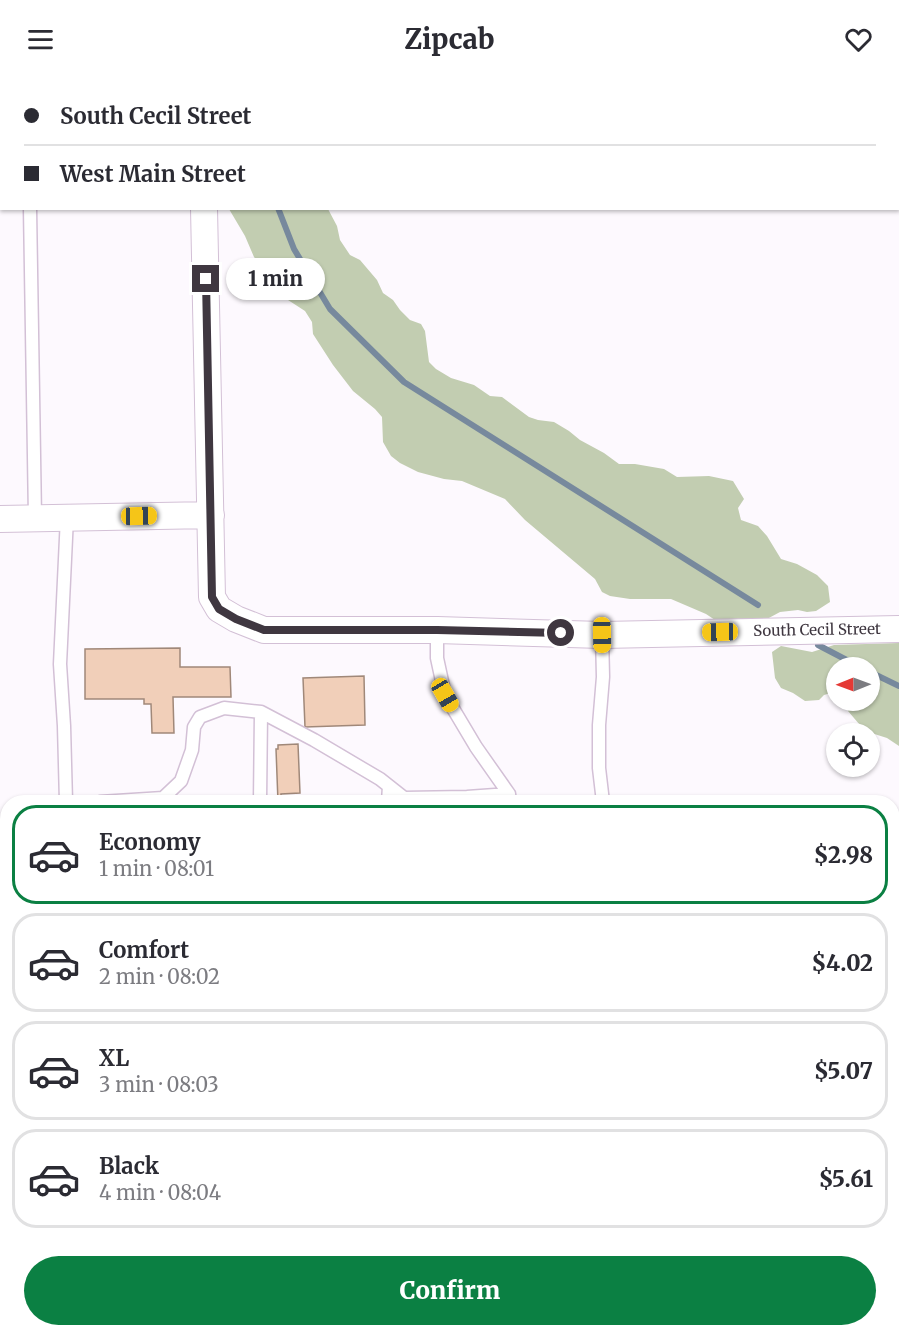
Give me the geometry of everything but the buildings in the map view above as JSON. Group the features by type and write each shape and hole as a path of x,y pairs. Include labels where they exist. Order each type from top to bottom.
{"street":[{"name":"South Cecil Street","path":"204,210 212,597 219,609 236,619 264,630 437,630 602,635 899,628"},
{"path":"0,519 211,515"}],"lane":[{"path":"30,210 35,518"},
{"path":"66,795 60,664 67,518"},
{"path":"437,630 437,657 445,695 508,795"},
{"path":"602,635 603,677 599,725 599,768 602,795"},
{"path":"173,795 181,781 192,750 194,727 200,717 224,708 261,712 380,779 400,795"},
{"path":"261,712 261,795"},
{"path":"388,795 389,786"}],"green space":[{"path":"230,210 329,210 337,226 340,240 350,255 360,260 377,280 383,293 393,300 410,320 421,324 425,331 429,362 436,369 451,378 474,385 490,396 502,397 529,417 554,422 619,464 664,469 677,477 709,476 733,481 744,499 738,508 741,520 758,526 781,559 797,564 817,575 828,586 830,602 816,611 780,612 767,619 718,622 706,614 671,599 630,599 610,596 602,592 595,579 525,520 505,499 462,481 418,472 391,456 383,442 382,417 353,391 333,365 313,334 312,322 305,311 277,290 277,274 262,267 254,257"},
{"path":"899,643 899,746 880,736 880,723 858,723 848,711 880,711 880,657 826,657 826,694 819,700 805,701 781,688 775,678 772,652 781,646 812,652 834,645"}],"waterway":[{"path":"279,210 294,249 330,309 404,382 758,605"},
{"path":"818,645 841,657"},
{"path":"880,677 899,686"}],"route":[{"path":"206,279 212,597 219,609 236,619 264,630 561,633"}]}
